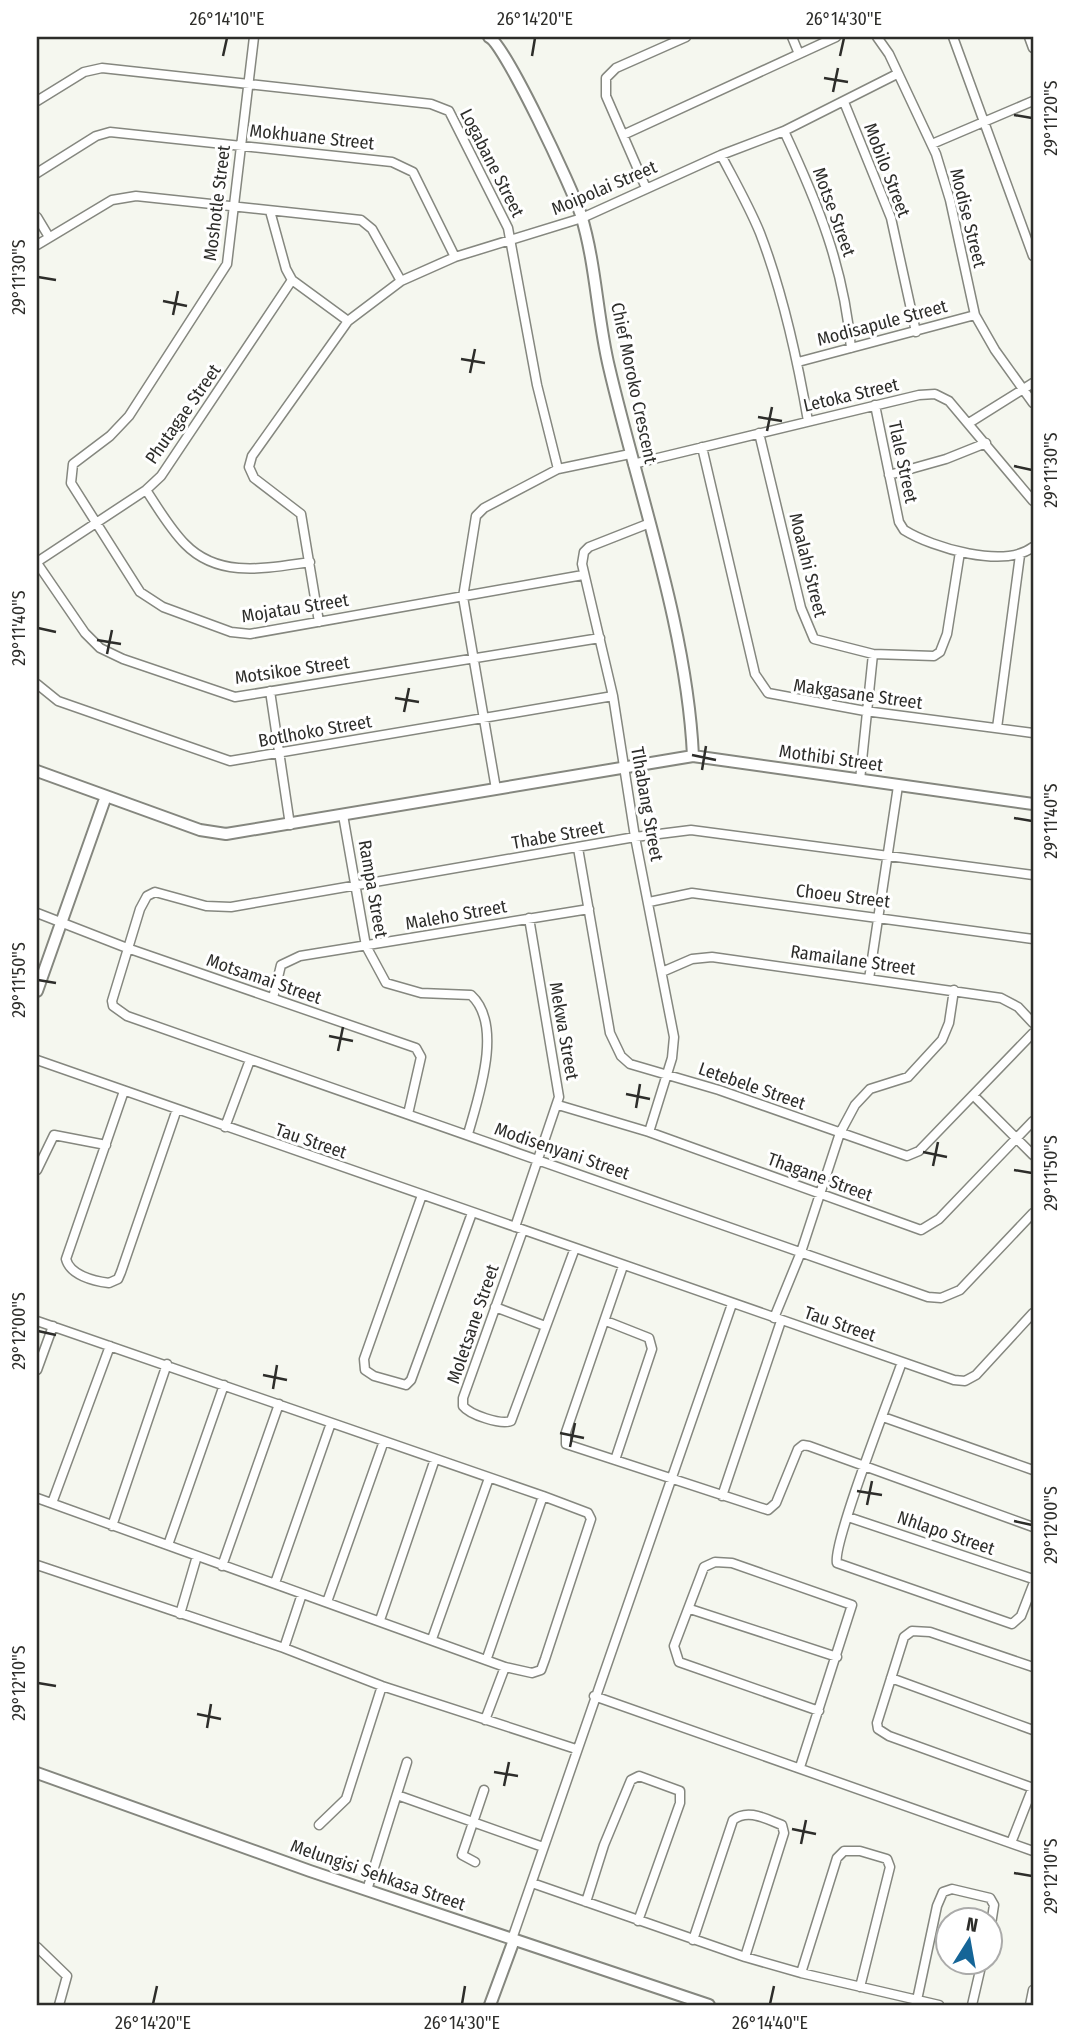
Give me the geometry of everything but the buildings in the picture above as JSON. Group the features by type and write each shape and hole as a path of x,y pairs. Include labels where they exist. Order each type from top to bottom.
{"street":[{"name":"Moshotle Street","path":"94,523 71,483 71,469 77,460 110,436 129,416 223,274 231,250 254,37"},
{"path":"646,188 604,90 608,74 686,37"},
{"path":"792,37 799,54"},
{"path":"623,135 836,37"},
{"name":"Modise Street","path":"877,37 884,44 932,144 950,200 975,315 1033,403"},
{"path":"953,37 1033,257"},
{"path":"1029,37 1033,48"},
{"name":"Chief Moroko Crescent","path":"494,38 570,186 582,218 608,363 650,523 682,671 693,756"},
{"name":"Logabane Street","path":"37,101 93,69 430,104 446,109 452,115 504,217 537,385 558,469"},
{"name":"Moipolai Street","path":"319,622 301,514 254,478 249,467 252,456 348,321 401,281 456,257 582,218 721,155 784,131 897,74"},
{"path":"932,144 1033,101"},
{"name":"Mobilo Street","path":"844,103 891,218 916,332"},
{"name":"Motse Street","path":"784,131 828,232 842,286 852,348"},
{"name":"Mokhuane Street","path":"37,173 96,136 110,132 392,162 408,167 418,180 456,257"},
{"path":"721,155 758,230 798,362 808,421"},
{"path":"37,245 112,200 127,195 364,222 401,281"},
{"path":"270,211 292,280 348,321"},
{"path":"37,217 49,237"},
{"name":"Phutagae Street","path":"37,563 146,490 173,460 292,280"},
{"name":"Modisapule Street","path":"798,362 975,315"},
{"path":"968,423 1033,383"},
{"name":"Letoka Street","path":"558,469 702,447 875,405 935,394 949,401 1033,501"},
{"name":"Tlale Street","path":"875,405 902,528 960,552 1020,555"},
{"name":"Moalahi Street","path":"759,433 809,633 825,644 873,654 934,656 943,650 960,552"},
{"path":"889,475 946,459 986,443"},
{"name":"Makgasane Street","path":"702,447 758,683 768,693 779,698 865,712 1033,733"},
{"path":"496,789 463,597 477,514 558,469"},
{"path":"146,490 184,544 205,558 235,569 250,570 310,562"},
{"name":"Mojatau Street","path":"94,523 140,592 163,607 239,634 583,575"},
{"path":"583,575 583,556 589,547 650,523"},
{"path":"997,728 1020,555 1033,547"},
{"name":"Motsikoe Street","path":"37,563 85,633 108,652 230,696 600,638"},
{"name":"Tlhabang Street","path":"583,575 613,696 635,836 674,1044 649,1132"},
{"path":"860,780 873,654"},
{"name":"Botlhoko Street","path":"37,684 58,701 219,760 230,761 613,696"},
{"path":"270,691 290,825"},
{"name":"Mothibi Street","path":"624,767 693,756 1033,804"},
{"path":"37,771 209,833 226,834 624,767"},
{"path":"869,979 898,786"},
{"path":"37,991 106,796"},
{"name":"Rampa Street","path":"343,816 366,946 390,986 421,993 471,995 478,1000 484,1022 487,1059 468,1134"},
{"name":"Thabe Street","path":"127,948 144,900 155,892 206,906 231,907 635,836 691,830 1033,875"},
{"name":"Letebele Street","path":"578,848 614,1044 630,1064 840,1133 890,1153 912,1156 1033,1033"},
{"name":"Choeu Street","path":"649,902 691,893 880,916 1033,939"},
{"name":"Maleho Street","path":"273,998 284,961 299,956 589,909"},
{"name":"Motsamai Street","path":"37,913 127,948 419,1050 420,1063 408,1114"},
{"name":"Mekwa Street","path":"519,1228 558,1105 529,918"},
{"name":"Modisenyani Street","path":"127,948 112,995 113,1006 127,1016 928,1297 940,1298 960,1290 1033,1213"},
{"name":"Ramailane Street","path":"662,972 692,959 712,957 954,989 1010,1001 1033,1023"},
{"path":"722,1496 840,1133 860,1097 870,1089 904,1080 942,1040 949,1023 954,989"},
{"name":"Tau Street","path":"37,1060 954,1380 965,1381 976,1375 1033,1313"},
{"path":"225,1127 250,1060"},
{"path":"124,1091 66,1259 74,1271 109,1283 118,1279 121,1272 177,1109"},
{"path":"973,1095 1033,1155"},
{"name":"Thagane Street","path":"558,1105 649,1132 917,1230 925,1229 939,1219 1033,1121"},
{"path":"37,1170 54,1135 106,1145"},
{"path":"422,1195 364,1359 365,1370 374,1376 405,1385 411,1380 472,1213"},
{"name":"Moletsane Street","path":"519,1228 463,1402 465,1409 508,1423 511,1421 545,1326"},
{"path":"495,1307 545,1326 575,1248"},
{"path":"623,1266 564,1440 570,1447 764,1510 772,1509 795,1455 803,1445 1033,1527"},
{"path":"490,2005 594,1696 732,1304"},
{"path":"37,1321 543,1496 588,1513 591,1524 541,1670 526,1673 37,1498"},
{"path":"606,1321 649,1338 652,1349 615,1460"},
{"path":"37,1370 53,1326"},
{"path":"52,1503 110,1346"},
{"path":"902,1362 864,1467 835,1558 837,1563 1012,1623 1021,1616 1033,1585"},
{"path":"112,1526 167,1364"},
{"path":"168,1545 224,1385"},
{"path":"222,1566 278,1404"},
{"path":"883,1418 1033,1470"},
{"path":"275,1583 331,1423"},
{"path":"327,1602 384,1441"},
{"path":"380,1620 435,1458"},
{"path":"432,1639 489,1478"},
{"path":"487,1658 543,1496"},
{"name":"Nhlapo Street","path":"848,1517 1033,1578"},
{"path":"180,1614 197,1556"},
{"path":"800,1767 819,1711 837,1657 852,1610 851,1603 740,1565 720,1561 704,1567 674,1646 679,1662 819,1711"},
{"path":"37,1565 284,1648 383,1686 576,1749"},
{"path":"284,1648 302,1594"},
{"path":"690,1609 837,1657"},
{"path":"1011,1843 1033,1787 880,1732 877,1720 904,1637 916,1630 930,1632 1033,1667"},
{"path":"485,1720 505,1667"},
{"path":"891,1678 1033,1730"},
{"path":"319,1825 346,1799 383,1686"},
{"path":"594,1696 1033,1851"},
{"path":"367,1890 407,1762"},
{"name":"Melungisi Sehkasa Street","path":"37,1773 367,1890 709,2005"},
{"path":"586,1902 604,1844 631,1780 639,1776 674,1786 680,1791 680,1803 638,1921"},
{"path":"475,1862 462,1855 484,1790"},
{"path":"397,1794 543,1847"},
{"path":"693,1940 733,1820 744,1814 753,1815 782,1825 784,1829 778,1857 745,1956"},
{"path":"801,1973 836,1858 844,1851 860,1851 887,1859 890,1863 860,1987"},
{"path":"532,1883 693,1940 801,1973 939,2005"},
{"path":"937,1906 943,1892 952,1889 992,1900 993,1906"},
{"path":"917,2000 934,1920"},
{"path":"37,1947 67,1976 59,2005"},
{"path":"972,2005 979,1976"},
{"path":"1030,2005 1033,1990"}]}
